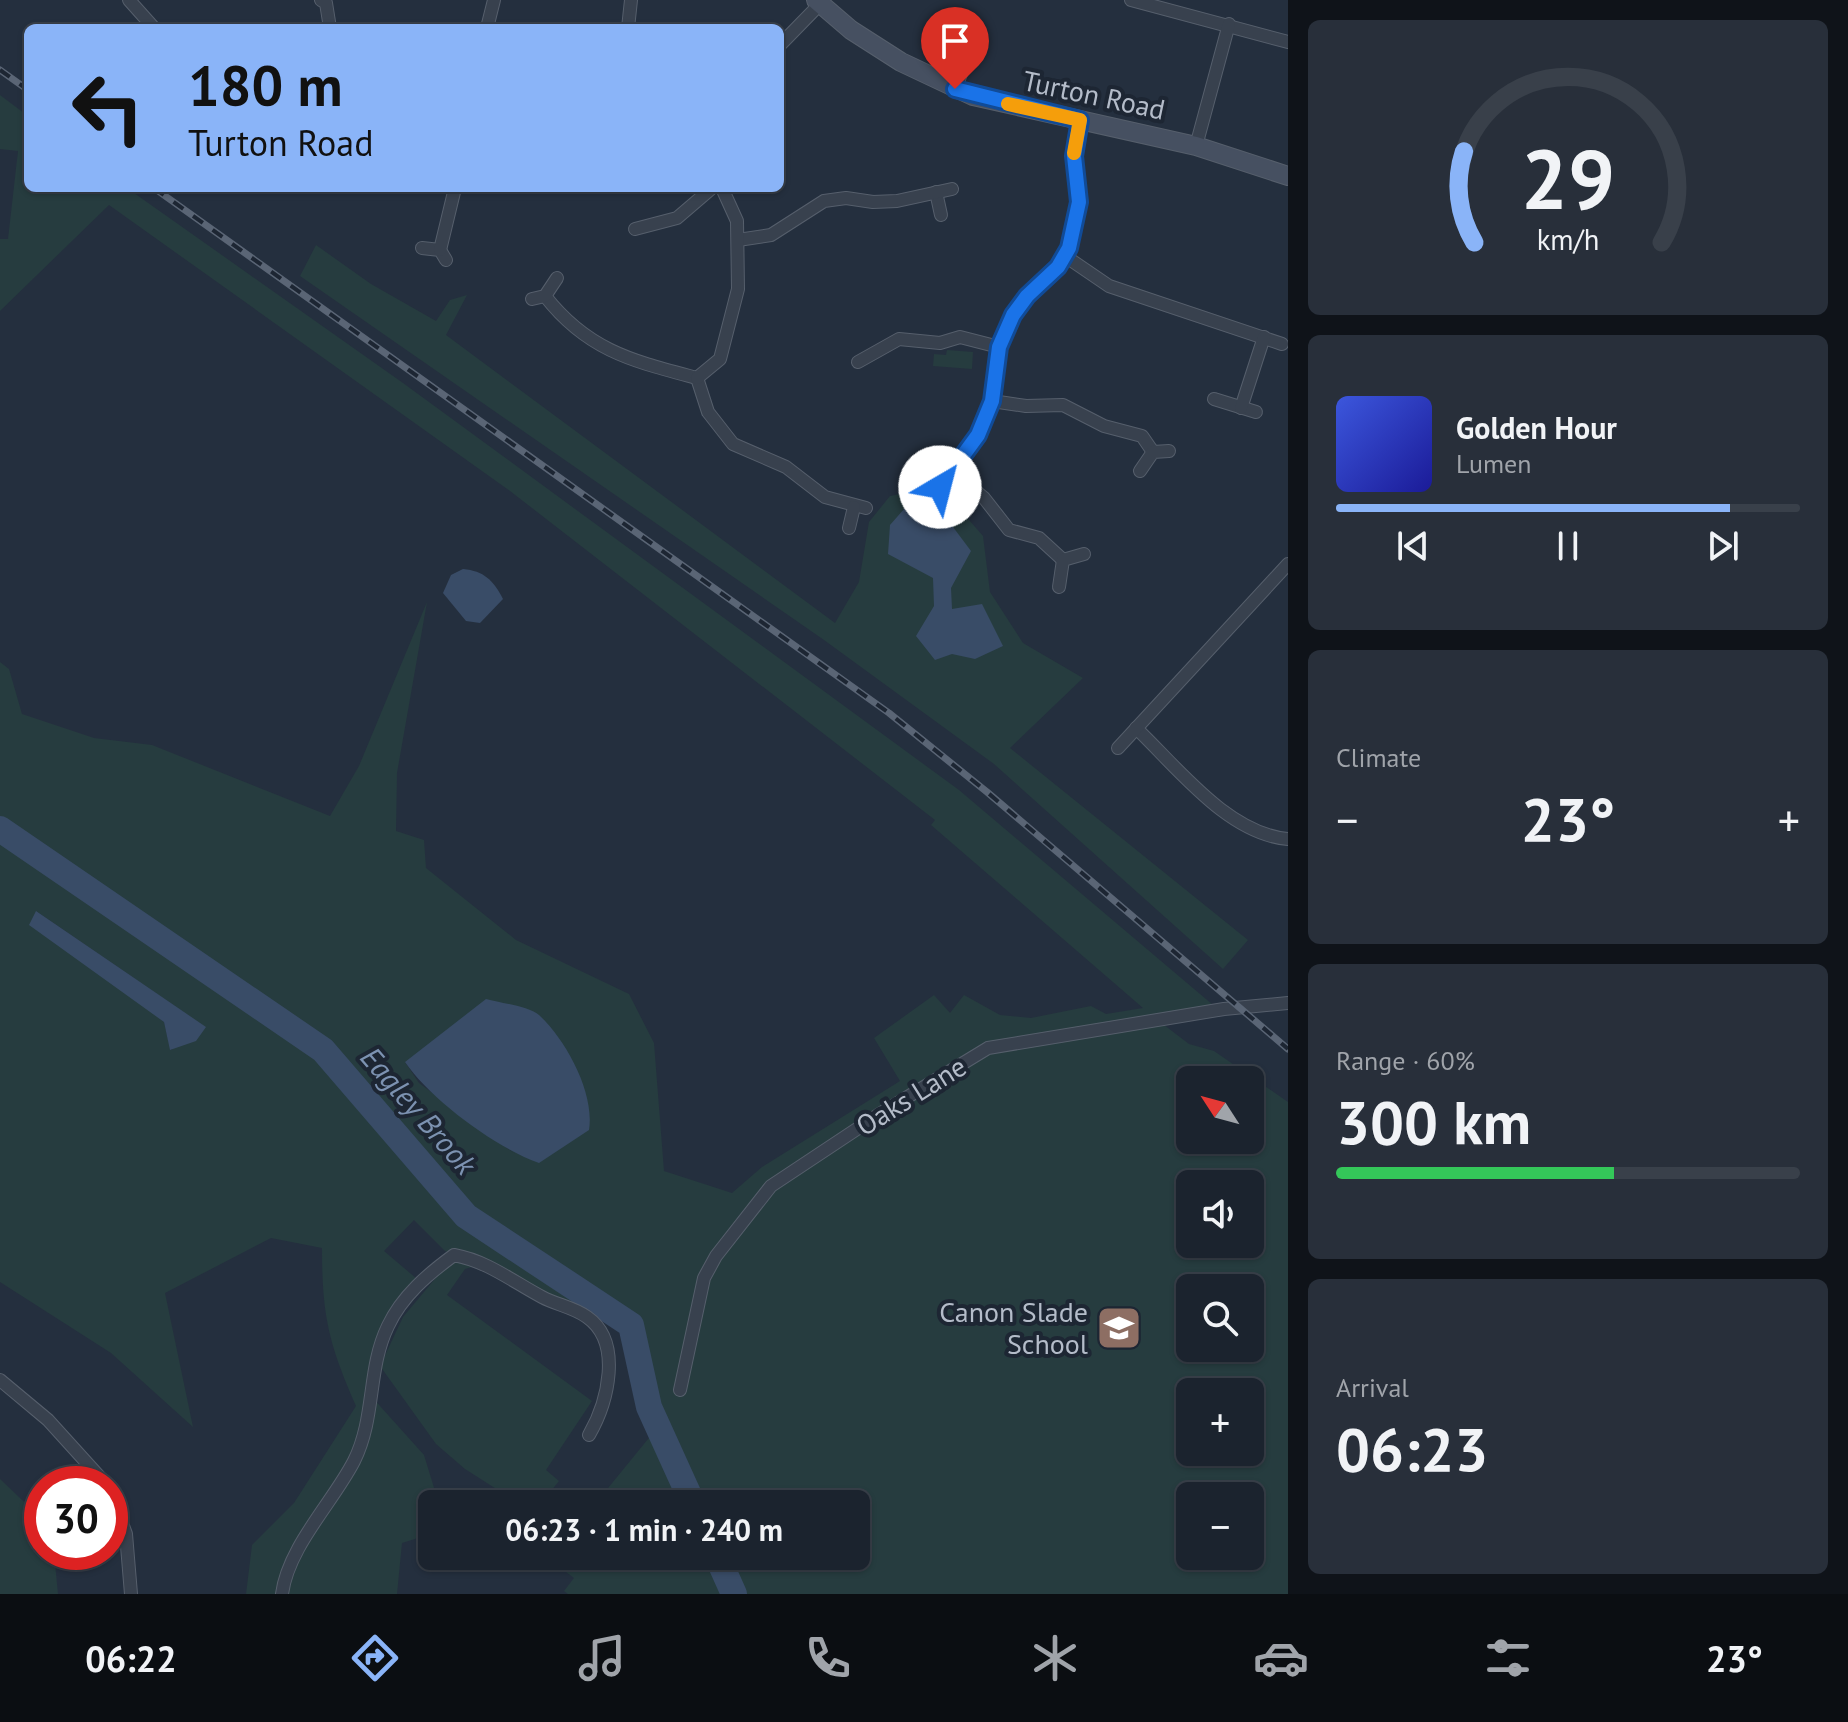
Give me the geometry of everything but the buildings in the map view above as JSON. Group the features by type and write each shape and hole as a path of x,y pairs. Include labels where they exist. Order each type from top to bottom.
{"main road":[{"name":"Turton Road","path":"818,2 851,30 901,62 955,89 1196,146 1288,176"}],"street":[{"path":"129,0 150,24"},
{"path":"488,24 494,0"},
{"path":"628,24 631,0"},
{"path":"1131,0 1288,42"},
{"path":"326,1 329,24"},
{"path":"784,40 818,2"},
{"path":"1196,146 1229,24"},
{"path":"955,89 977,34"},
{"path":"940,487 978,435 992,401 999,347 1020,304 1065,256 1079,202 1074,156 1080,120"},
{"path":"738,240 771,235 824,201 846,198 880,202 952,189"},
{"path":"422,248 443,255 454,192"},
{"path":"635,229 660,224 685,212 708,192"},
{"path":"545,296 558,312 611,353 697,378 714,367 724,347 738,289 737,221 724,192"},
{"path":"936,192 941,215"},
{"path":"660,224 663,237"},
{"path":"1065,256 1109,286 1282,344"},
{"path":"532,299 545,296 557,278"},
{"path":"858,362 874,344 899,339 940,343 960,337 999,347"},
{"path":"1241,408 1264,337"},
{"path":"697,378 708,412 733,444 786,467 825,497 860,507 849,528"},
{"path":"1214,399 1256,412"},
{"path":"992,401 1026,406 1063,405 1104,426 1142,436 1153,452"},
{"path":"1153,452 1169,451"},
{"path":"1140,471 1153,452"},
{"path":"952,472 984,498 1009,530 1039,538 1063,560"},
{"path":"1063,560 1084,554"},
{"path":"1059,587 1063,560"},
{"path":"1118,748 1288,564"},
{"path":"1136,728 1237,823 1269,837 1288,839"},
{"name":"Oaks Lane","path":"680,1390 704,1278 716,1256 763,1192 878,1115 988,1048 1224,1009 1288,1003"},
{"path":"282,1594 284,1581 319,1514 354,1460 370,1414 374,1364 388,1324 423,1277 454,1255 477,1259 546,1300 571,1306 600,1327 610,1351 601,1411 589,1435"},
{"path":"0,1380 48,1420 90,1466"},
{"path":"128,1558 131,1594"}],"green space":[{"path":"0,95 24,113 24,192 133,192 403,383 959,790 1213,1005 1151,1015 1189,1044 1214,1051 1236,1066 1176,1066 1176,1154 1264,1154 1264,1085 1288,1102 1288,1594 740,1594 728,1570 870,1570 870,1490 688,1490 666,1447 684,1490 606,1490 657,1428 649,1407 631,1325 601,1305 546,1300 445,1251 414,1220 384,1251 417,1279 380,1335 370,1364 364,1400 371,1396 424,1455 435,1490 418,1490 418,1538 402,1543 397,1594 246,1594 252,1545 294,1503 356,1406 329,1330 322,1248 271,1238 165,1293 193,1427 111,1353 0,1282 0,838 302,1035 0,817 0,662 9,669 22,714 94,738 152,745 330,816 359,766 427,602 397,773 396,831 424,840 426,868 516,940 629,994 654,1043 664,1171 732,1193 762,1167 900,1081 874,1038 934,995 950,1013 964,995 1000,1015 1031,1018 1091,1006 1106,1014 1143,1008 931,825 935,820 510,491 109,205 0,311 0,239 8,239 18,151 0,149","holes":["36,911 205,1027 171,1050 164,1022","405,1062 515,1154 419,1083"]},
{"path":"316,245 371,284 436,321 450,300 467,295 446,335 835,623 859,582 869,522 890,496 924,489 949,497 983,536 990,592 1023,643 1083,678 1010,748 1248,940 1223,969 994,764 824,640 300,276"},
{"path":"947,350 973,352 972,369 933,366 934,354 946,355"},
{"path":"450,1261 479,1265 465,1269 447,1295 592,1401 546,1470 559,1481 552,1490 498,1490 465,1469 436,1444 380,1366 403,1317"},
{"path":"0,1479 24,1502 24,1570 56,1570 58,1594 0,1594"},
{"path":"564,1570 718,1570 728,1594 568,1594 564,1591 574,1578"}],"water":[{"path":"912,500 935,503 971,551 951,588 952,609 982,604 1003,646 975,659 952,654 935,660 916,636 934,606 933,578 888,554 890,525"},
{"path":"463,569 487,578 503,599 480,623 466,621 443,593 451,575"},
{"path":"36,911 206,1027 196,1041 170,1050 164,1022 29,925"},
{"path":"486,999 521,1007 539,1015 559,1038 583,1084 590,1115 589,1130 539,1163 503,1146 465,1121 430,1091 405,1062"}],"waterway":[{"name":"Eagley Brook","path":"0,829 323,1050 466,1216 631,1325 649,1407 687,1490"},
{"name":"Eagley Brook","path":"723,1570 734,1594"}],"railway":[{"path":"0,70 24,87"},
{"path":"160,192 889,713 987,792 1288,1049"}],"slow traffic":[{"path":"1008,104 1080,120 1074,153"}],"place":[{"name":"Canon Slade School","path":"1119,1328"}],"route":[{"path":"940,487 978,435 992,401 999,347 1020,304 1058,267 1065,256 1079,202 1074,156 1080,120 986,100 955,89"}]}
